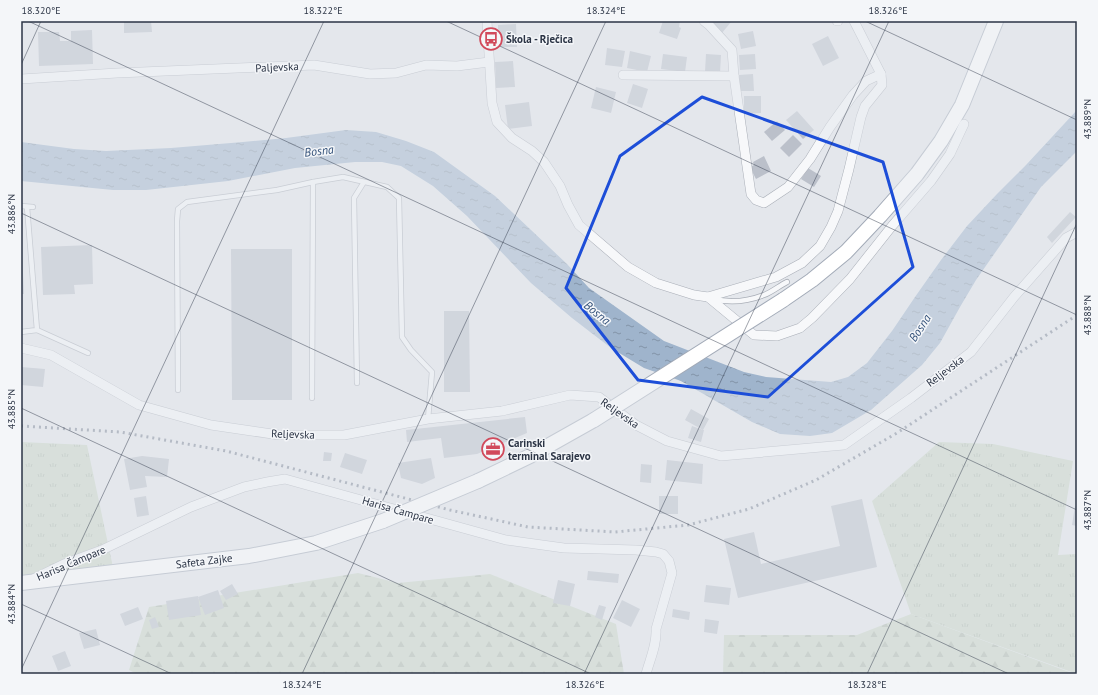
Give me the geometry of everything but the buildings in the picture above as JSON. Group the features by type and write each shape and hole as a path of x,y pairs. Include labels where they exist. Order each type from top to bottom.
{"main road":[{"name":"Safeta Zajke","path":"24,582 249,556 316,543 383,521 478,481 530,456 594,420 812,280 846,252 917,174 940,141 962,105 996,21"}],"street":[{"path":"487,21 492,103 497,122 512,138 532,151 544,162 560,186 579,225 628,267 656,283 694,295 708,297 776,277 802,263 820,246 831,227 838,211 865,106 882,85 880,74 854,21"},
{"path":"704,21 732,50 734,76 751,194 756,200 764,203 788,187 810,159 830,127 853,95 866,81 880,74"},
{"name":"Paljevska","path":"21,79 117,73 314,65 370,74 396,73 426,65 457,66 489,62"},
{"path":"623,75 734,76"},
{"path":"708,297 754,335 777,336 800,328 812,318 850,279 892,226 931,181 950,154 964,124"},
{"name":"Reljevska","path":"21,348 51,355 139,406 211,425 279,435 344,435 428,419 502,410 570,396 599,397 636,425 667,441 720,456 844,445 911,398 971,352 1014,297 1066,238 1077,232"},
{"name":"Harisa Čampare","path":"24,582 64,564 102,550 191,507 244,487 285,479 506,540 564,548 636,550 663,554 669,562 672,572 656,629 655,644 646,674"}],"lane":[{"path":"178,390 178,209 187,202 277,190 343,177 387,187 399,198 402,336 411,350 432,372 428,419"},
{"path":"312,398 313,182"},
{"path":"357,383 354,198 364,182"},
{"path":"33,207 24,207 37,330"},
{"path":"708,297 721,301 742,300 765,294 786,282"},
{"path":"21,332 37,330 88,353"}],"highlighted area":[{"path":"702,97 883,162 913,267 768,397 638,380 566,288 620,156"}],"green space":[{"path":"21,442 87,445 114,572 21,583"},
{"path":"939,442 993,444 1073,461 1058,555 1077,554 1077,674 911,614 872,501"},
{"path":"358,573 398,583 490,574 616,624 624,674 137,674 129,670 149,607"},
{"path":"911,614 1075,674 723,674 724,635 857,635"}],"water":[{"name":"Bosna","path":"1077,110 1077,151 1041,187 976,280 940,343 922,365 871,410 832,433 810,436 780,434 752,422 681,381 644,368 611,348 572,318 531,283 467,216 433,186 401,166 382,162 355,162 295,168 228,181 146,190 113,190 21,181 21,142 74,149 106,151 171,148 243,142 346,130 376,132 406,141 434,152 495,196 567,264 589,288 664,341 744,372 766,377 831,382 848,377 867,363 892,331 941,260 967,226"}],"railway":[{"path":"21,426 120,432 226,451 450,510 528,527 615,532 688,525 749,509 816,480 897,433 1077,315"}],"place":[{"name":"Škola - Rječica","path":"491,39"},
{"name":"Carinski terminal Sarajevo","path":"493,449"}]}
